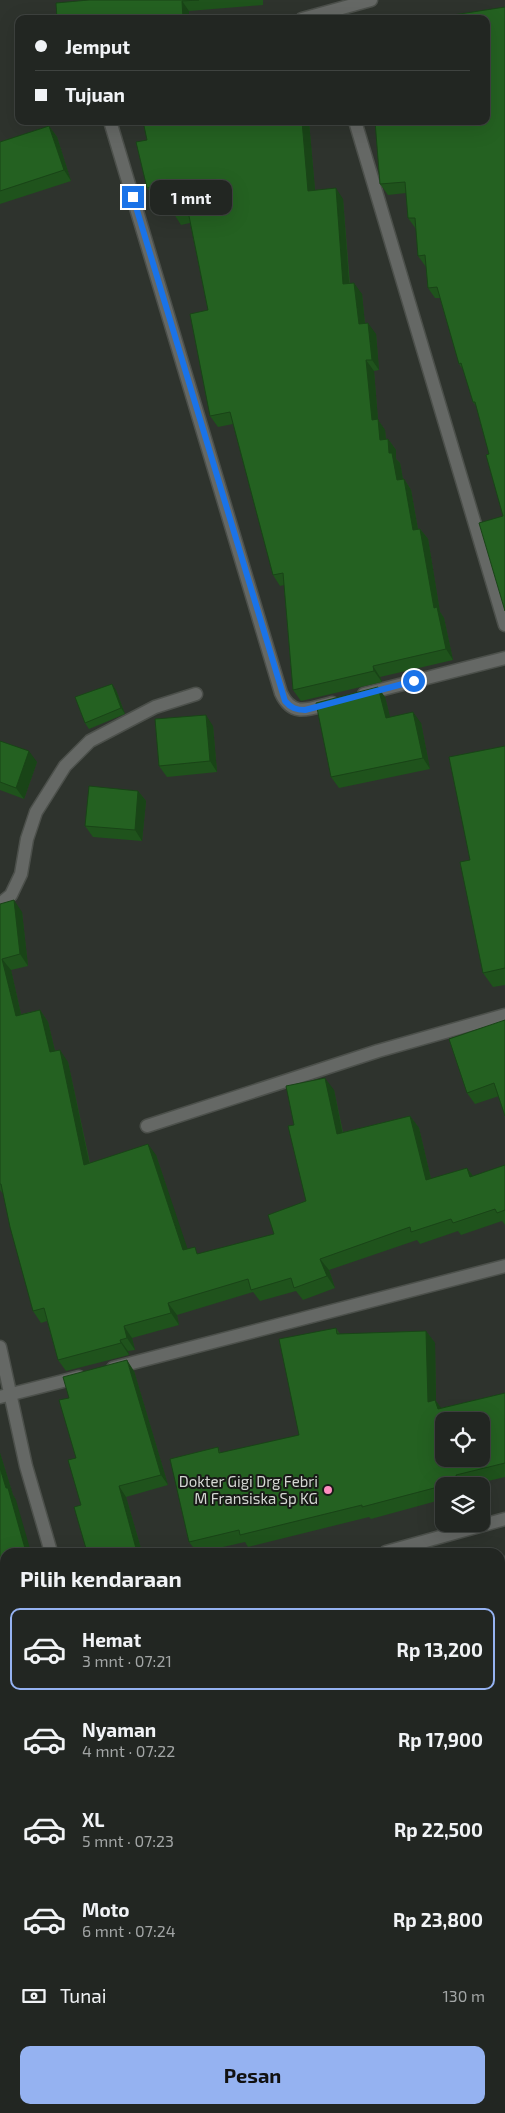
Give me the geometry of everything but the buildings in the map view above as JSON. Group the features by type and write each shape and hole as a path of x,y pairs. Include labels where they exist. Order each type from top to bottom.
{"street":[{"path":"327,15 371,0"},
{"path":"111,125 281,693 290,707 296,710 305,710 505,658"},
{"path":"356,125 505,625"},
{"path":"0,904 11,894 21,874 27,839 36,812 65,766 90,742 155,706 196,694"},
{"path":"147,1126 378,1051 505,1015"},
{"path":"6,1396 505,1266"},
{"path":"0,1347 6,1396 50,1548"},
{"path":"401,1548 505,1520"}],"place":[{"name":"Dokter Gigi Drg Febri M Fransiska Sp KG","path":"328,1490"}],"route":[{"path":"133,197 281,693 285,701 296,710 305,710 414,681"}]}
